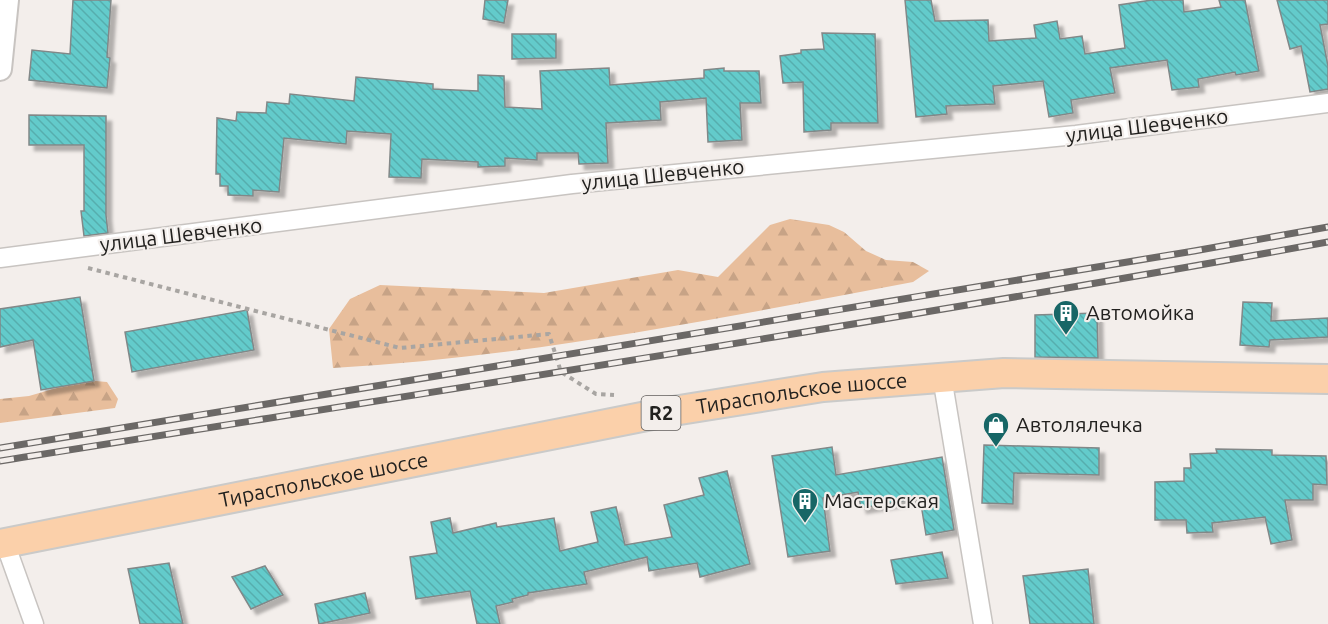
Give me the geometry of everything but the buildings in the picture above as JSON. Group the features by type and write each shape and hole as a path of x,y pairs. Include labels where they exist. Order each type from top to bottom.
{"main road":[{"name":"Тираспольское шоссе","path":"2,543 666,412 823,387 1004,373 1328,379"}],"street":[{"path":"0,69 7,0"},
{"name":"улица Шевченко","path":"0,258 572,184 1076,135 1328,104"},
{"path":"942,377 983,624"},
{"path":"2,543 34,624"}],"path":[{"path":"77,266 400,348 549,334 561,372 596,394 618,395"}],"green space":[{"path":"790,219 829,225 844,232 866,251 886,260 913,262 929,271 913,282 624,334 479,355 333,368 329,329 350,299 380,285 544,293 678,270 718,277 770,225"},
{"path":"84,380 107,382 118,399 115,408 0,423 0,399 29,396"}],"railway":[{"path":"0,448 1328,227"},
{"path":"0,461 831,328 1328,242"}],"place":[{"name":"Автомойка","path":"1066,336"},
{"name":"Автолялечка","path":"996,448"},
{"name":"Мастерская","path":"805,524"}]}
